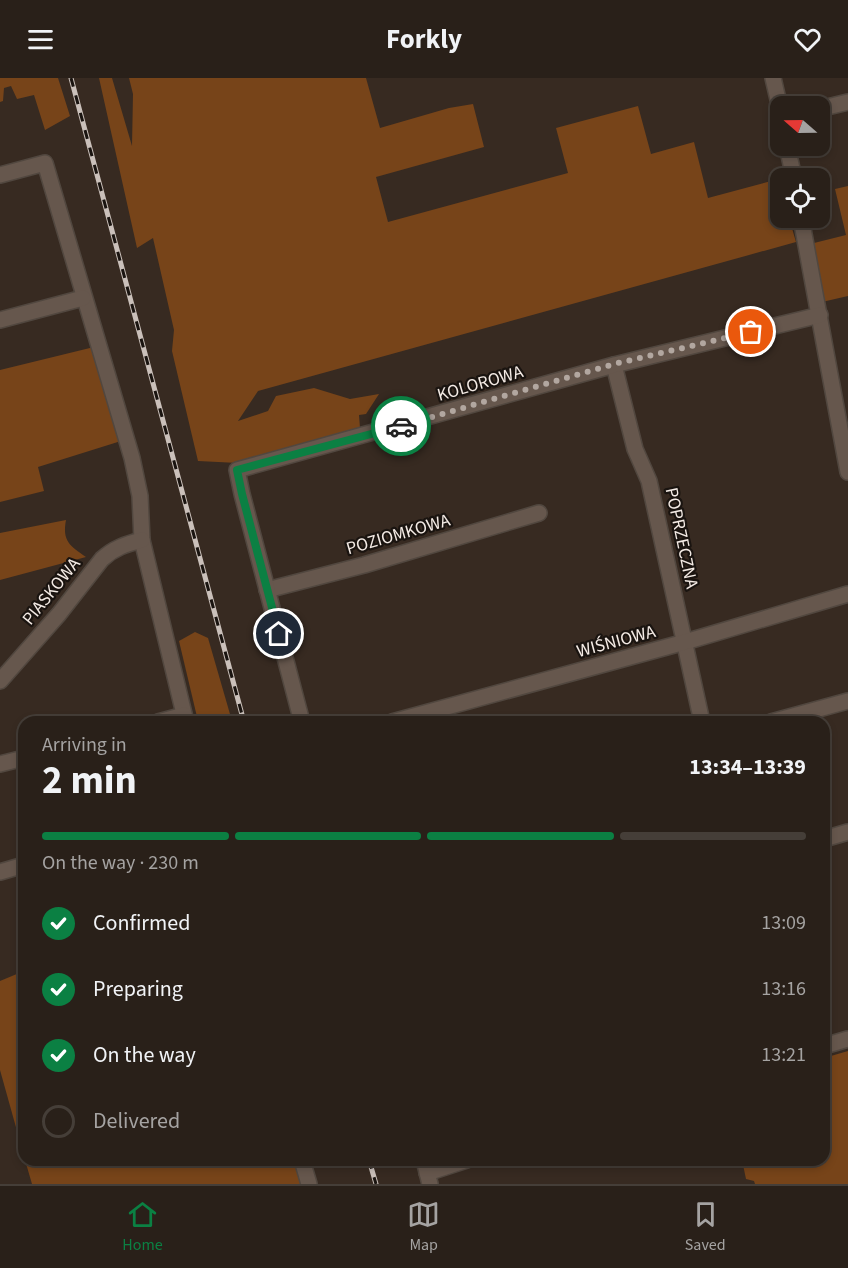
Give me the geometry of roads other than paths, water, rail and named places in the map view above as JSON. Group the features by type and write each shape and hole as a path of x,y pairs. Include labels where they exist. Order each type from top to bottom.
{"street":[{"path":"773,78 777,96"},
{"path":"830,106 848,102"},
{"path":"0,175 45,164 132,458 140,496 142,540 185,716"},
{"path":"803,228 848,472"},
{"path":"0,320 83,298"},
{"name":"KOLOROWA","path":"267,590 237,470 397,427 614,364 820,315"},
{"name":"POPRZECZNA","path":"614,364 635,449 649,481 701,716"},
{"name":"POZIOMKOWA","path":"267,590 364,565 539,513"},
{"name":"PIASKOWA","path":"0,681 59,614 102,559 125,544 142,540"},
{"path":"267,590 300,716"},
{"name":"WIŚNIOWA","path":"414,716 686,642 848,594"},
{"path":"793,716 848,701"},
{"path":"0,764 18,760"},
{"path":"830,837 848,832"},
{"path":"0,872 18,867"},
{"path":"830,1044 848,1040"},
{"path":"304,1166 309,1184"},
{"path":"427,1172 447,1166"}],"railway":[{"path":"71,78 242,716"},
{"path":"371,1166 376,1184"}]}
